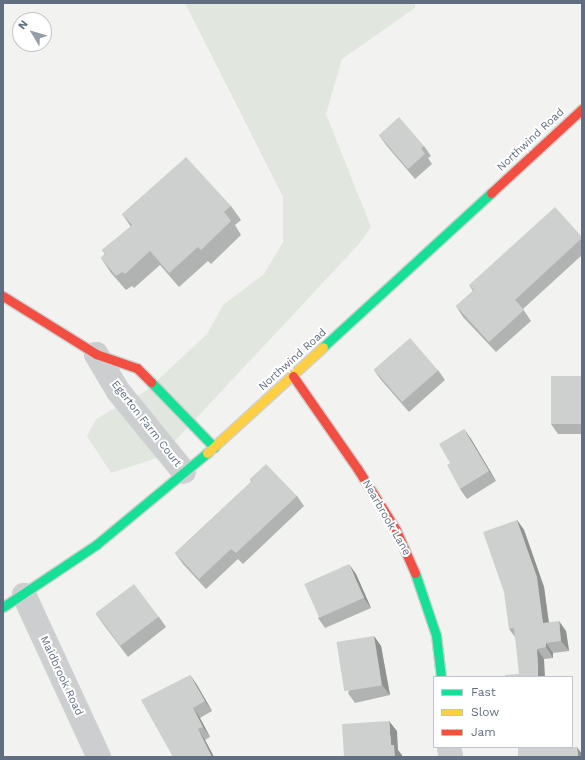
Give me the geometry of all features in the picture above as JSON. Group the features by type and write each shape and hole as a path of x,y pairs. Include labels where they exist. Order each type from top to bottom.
{"street":[{"name":"Northwind Road","path":"3,607 24,595 97,544 214,447 582,109"},
{"name":"Egerton Farm Court","path":"3,296 96,354 138,368 214,447"},
{"name":"Egerton Farm Court","path":"96,354 118,391 184,472"},
{"name":"Nearbrook Lane","path":"293,376 357,468 396,530 412,563 436,635 441,676"},
{"name":"Maidbrook Road","path":"24,595 99,757"}],"shaded area":[{"path":"185,3 415,3 415,8 342,59 326,114 371,227 359,244 160,457 111,473 87,436 96,419 146,391 207,334 223,305 264,274 283,242 283,197"}],"building":[{"path":"399,117 424,146 421,148 425,154 408,169 379,135"},
{"path":"186,157 231,206 224,212 231,221 201,250 198,247 169,273 150,251 125,274 122,272 116,276 101,258 106,254 102,250 132,225 122,214"},
{"path":"555,207 582,238 515,300 524,310 489,342 456,306 474,290 469,285"},
{"path":"410,338 438,370 402,402 374,369"},
{"path":"551,376 582,376 582,424 551,424"},
{"path":"464,429 489,471 460,489 447,465 450,463 439,444"},
{"path":"266,464 297,496 236,553 231,549 199,579 175,553 252,481 250,479"},
{"path":"517,520 537,577 543,623 559,621 561,641 546,643 546,647 537,649 538,676 505,676 519,674 514,628 509,629 504,592 483,532"},
{"path":"349,564 364,598 319,618 304,584"},
{"path":"134,584 159,617 120,646 96,613"},
{"path":"374,636 382,685 344,691 336,642"},
{"path":"190,675 205,701 193,708 203,727 198,729 212,757 173,757 141,700"},
{"path":"389,721 391,745 394,745 395,757 344,757 342,724"},
{"path":"577,747 578,757 518,757 518,748"}],"traffic: fast":[{"path":"323,347 491,193"},
{"path":"151,382 214,447"},
{"path":"3,607 97,544 207,453"},
{"path":"415,573 436,635 441,676"}],"traffic: slow":[{"path":"207,453 323,347"}],"traffic: jam":[{"path":"491,193 582,109"},
{"path":"3,296 96,354 137,368 151,382"},
{"path":"293,376 357,468 396,530 415,573"}]}
